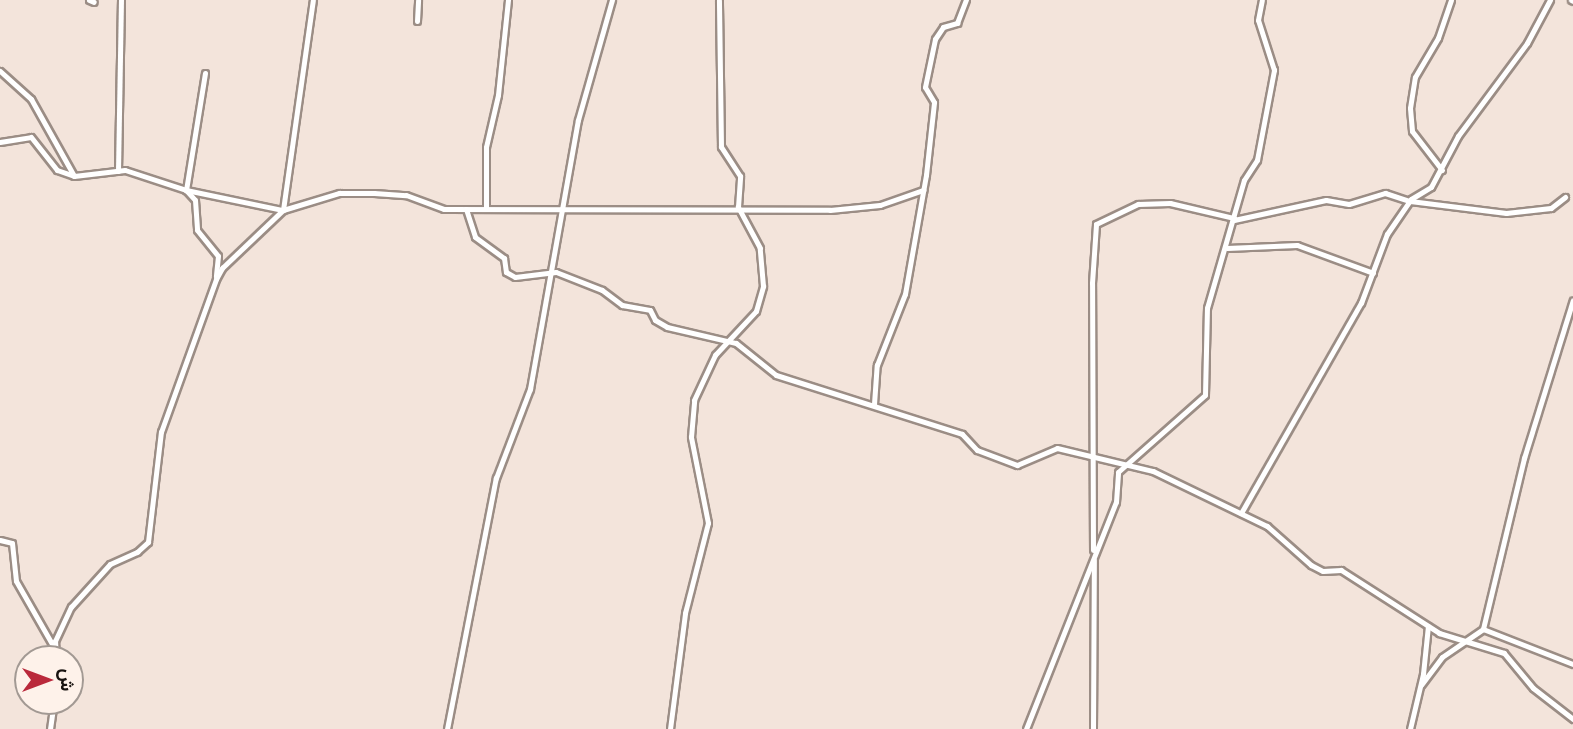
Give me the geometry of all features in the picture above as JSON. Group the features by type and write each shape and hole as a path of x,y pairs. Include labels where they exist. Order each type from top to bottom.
{"street":[{"path":"118,171 121,0"},
{"path":"216,279 283,210 313,0"},
{"path":"417,21 418,0"},
{"path":"486,209 486,147 498,95 508,0"},
{"path":"447,729 496,478 530,389 549,270 589,69 612,0"},
{"path":"670,729 681,633 696,577 697,555 708,523 691,437 694,400 715,355 756,311 763,286 760,248 738,207 740,176 720,140 719,0"},
{"path":"874,404 877,365 905,293 923,190 934,102 925,87 935,39 943,27 957,23 966,0"},
{"path":"1026,729 1059,655 1094,555 1116,502 1117,475 1126,462 1202,400 1208,308 1244,180 1257,160 1275,70 1258,20 1262,0"},
{"path":"1442,170 1412,131 1410,108 1415,77 1438,38 1451,0"},
{"path":"1241,513 1361,303 1387,234 1410,201 1431,187 1458,136 1527,43 1550,0"},
{"path":"0,71 30,99 74,176"},
{"path":"55,645 71,607 110,564 137,552 148,542 161,432 216,279 218,256 197,230 195,200 187,190 205,73"},
{"path":"0,142 31,137 58,170 74,176 118,171 187,190 283,210 339,193 405,195 444,209 855,209 923,190"},
{"path":"1093,729 1094,555 1091,454 1096,224 1138,204 1170,202 1234,219 1326,200 1349,204 1385,193 1410,201 1531,213 1551,208 1565,197"},
{"path":"466,209 475,237 504,258 506,272 530,278 549,270 602,290 622,305 650,310 654,320 667,327 728,341 776,375 962,434 976,450 1017,465 1057,448 1091,454 1126,462 1241,513 1267,526 1311,565 1323,571 1341,570 1428,626 1504,653 1533,688 1573,719"},
{"path":"1227,248 1297,245 1373,274"},
{"path":"1421,685 1442,657 1469,642 1483,629 1524,458 1573,300"},
{"path":"0,540 12,543 16,581 52,645"},
{"path":"1410,729 1421,685 1428,626"},
{"path":"1483,629 1573,664"}]}
